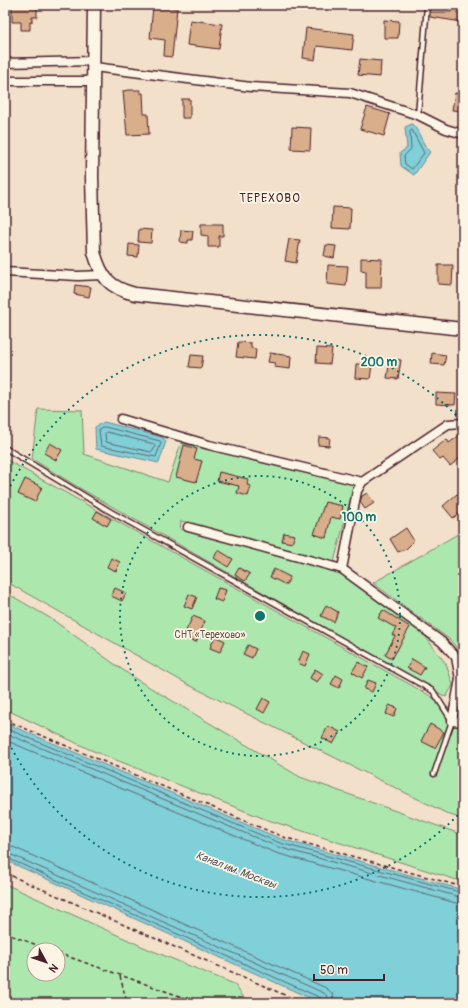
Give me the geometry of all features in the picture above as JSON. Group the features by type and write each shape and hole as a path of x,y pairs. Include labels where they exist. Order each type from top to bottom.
{"main road":[{"path":"94,5 92,162 94,252 103,275 108,282 121,290 135,294 463,329"}],"street":[{"path":"5,63 94,64 251,87 350,93 418,115 446,129 463,134"},
{"path":"5,81 94,81"},
{"path":"5,272 78,276 103,275"},
{"path":"121,419 209,446 362,482"},
{"path":"342,569 357,491 362,482 448,424 463,423"},
{"path":"188,527 342,569 442,642 456,657 460,679 452,721 463,722"}],"lane":[{"path":"418,115 427,5"},
{"path":"5,448 111,512 433,691 452,721 434,774"}],"path":[{"path":"5,720 283,837 463,886"},
{"path":"5,872 303,1003"},
{"path":"5,933 29,942"},
{"path":"66,956 199,1003"},
{"path":"120,975 127,1003"}],"green space":[{"path":"38,409 82,410 84,454 168,482 181,443 354,485 334,562 181,521 180,529 319,566 347,576 425,636 446,664 453,685 446,697 83,490 32,459"},
{"name":"СНТ «Терехово»","path":"5,459 427,694 459,715 463,703 463,819 450,815 187,684 5,581"},
{"path":"463,531 463,655 449,639 373,583"},
{"path":"5,592 50,618 134,678 300,777 463,835 463,882 265,819 91,750 5,709"},
{"path":"5,884 148,949 234,984 248,1003 5,1003"}],"water":[{"path":"412,124 430,152 414,175 401,166 400,153 407,148 405,127"},
{"path":"104,422 162,437 166,441 159,463 96,449 95,427"},
{"name":"Канал им. Москвы","path":"5,723 281,839 463,890 463,1003 328,1003 314,1000 5,860"}],"building":[{"path":"12,5 37,5 37,17 32,17 32,22 30,22 30,30 21,30 21,22 12,22"},
{"path":"451,5 463,5 462,22 430,17 430,12 451,12"},
{"path":"153,6 177,8 172,57 164,56 165,40 150,38"},
{"path":"190,20 222,24 219,49 187,45"},
{"path":"384,20 399,21 398,38 384,38"},
{"path":"306,28 354,34 352,50 317,46 315,60 303,58"},
{"path":"360,59 381,61 380,77 358,75"},
{"path":"140,90 140,93 143,93 144,114 148,114 149,134 127,135 123,91"},
{"path":"455,93 463,94 463,111 452,110"},
{"path":"182,99 190,99 190,118 182,118"},
{"path":"367,107 390,114 384,136 360,129"},
{"path":"292,127 311,128 310,150 291,149"},
{"path":"333,207 351,208 350,229 332,228"},
{"path":"201,224 223,224 223,236 219,236 219,247 208,247 208,236 201,235"},
{"path":"139,229 152,230 151,243 138,242"},
{"path":"181,230 193,231 192,240 188,240 188,243 180,242"},
{"path":"289,239 300,240 296,263 285,261"},
{"path":"129,244 139,245 138,257 128,256"},
{"path":"326,245 336,246 334,258 324,256"},
{"path":"361,258 382,259 381,288 366,288 366,271 361,270"},
{"path":"328,265 348,266 346,286 327,284"},
{"path":"438,265 453,265 452,285 438,284"},
{"path":"75,285 91,287 89,297 74,294"},
{"path":"238,342 251,343 251,348 256,349 255,359 236,357"},
{"path":"317,348 332,349 330,364 316,363"},
{"path":"270,353 291,356 290,369 274,367 275,363 268,362"},
{"path":"432,353 446,355 444,365 431,364"},
{"path":"191,355 203,356 201,368 189,367"},
{"path":"390,359 401,360 398,379 387,378"},
{"path":"356,364 372,365 370,379 355,378"},
{"path":"436,393 456,394 455,405 436,404"},
{"path":"463,433 463,456 450,466 443,458 440,460 432,451 447,439 449,443"},
{"path":"319,437 330,438 329,446 318,445"},
{"path":"50,443 62,450 56,460 44,453"},
{"path":"184,445 197,449 194,459 202,461 196,482 176,477"},
{"path":"219,472 248,479 247,485 251,486 248,496 237,493 239,486 217,481"},
{"path":"25,479 42,487 35,502 18,494"},
{"path":"367,493 374,503 365,509 360,502 362,496"},
{"path":"457,494 463,500 463,511 453,518 443,506"},
{"path":"325,502 343,506 340,519 331,517 326,538 314,534"},
{"path":"97,511 111,519 107,526 93,518"},
{"path":"406,528 414,541 406,549 398,552 390,539"},
{"path":"284,533 295,535 292,543 282,541"},
{"path":"218,550 233,559 228,567 214,558"},
{"path":"111,558 120,562 116,571 107,567"},
{"path":"239,568 250,574 245,581 235,575"},
{"path":"274,569 290,577 286,585 270,577"},
{"path":"115,588 126,593 122,601 111,596"},
{"path":"218,588 226,590 222,602 214,599"},
{"path":"189,594 197,597 192,609 184,606"},
{"path":"326,605 338,612 334,622 321,616"},
{"path":"383,610 410,627 392,659 385,655 395,636 392,635 396,628 378,618"},
{"path":"193,616 205,621 196,642 183,637"},
{"path":"215,636 225,641 220,652 210,648"},
{"path":"248,645 256,649 252,658 243,654"},
{"path":"303,651 310,654 305,666 298,663"},
{"path":"412,659 425,667 420,675 407,668"},
{"path":"358,662 368,667 362,678 352,672"},
{"path":"315,669 323,674 317,682 310,678"},
{"path":"336,675 343,679 339,688 331,684"},
{"path":"368,680 376,683 372,692 364,689"},
{"path":"263,698 270,702 264,713 257,709"},
{"path":"389,705 397,708 394,717 386,714"},
{"path":"430,724 444,732 435,748 421,741"},
{"path":"328,726 340,732 333,744 322,738"}],"district":[{"name":"ТЕРЕХОВО","path":"270,198"}]}
